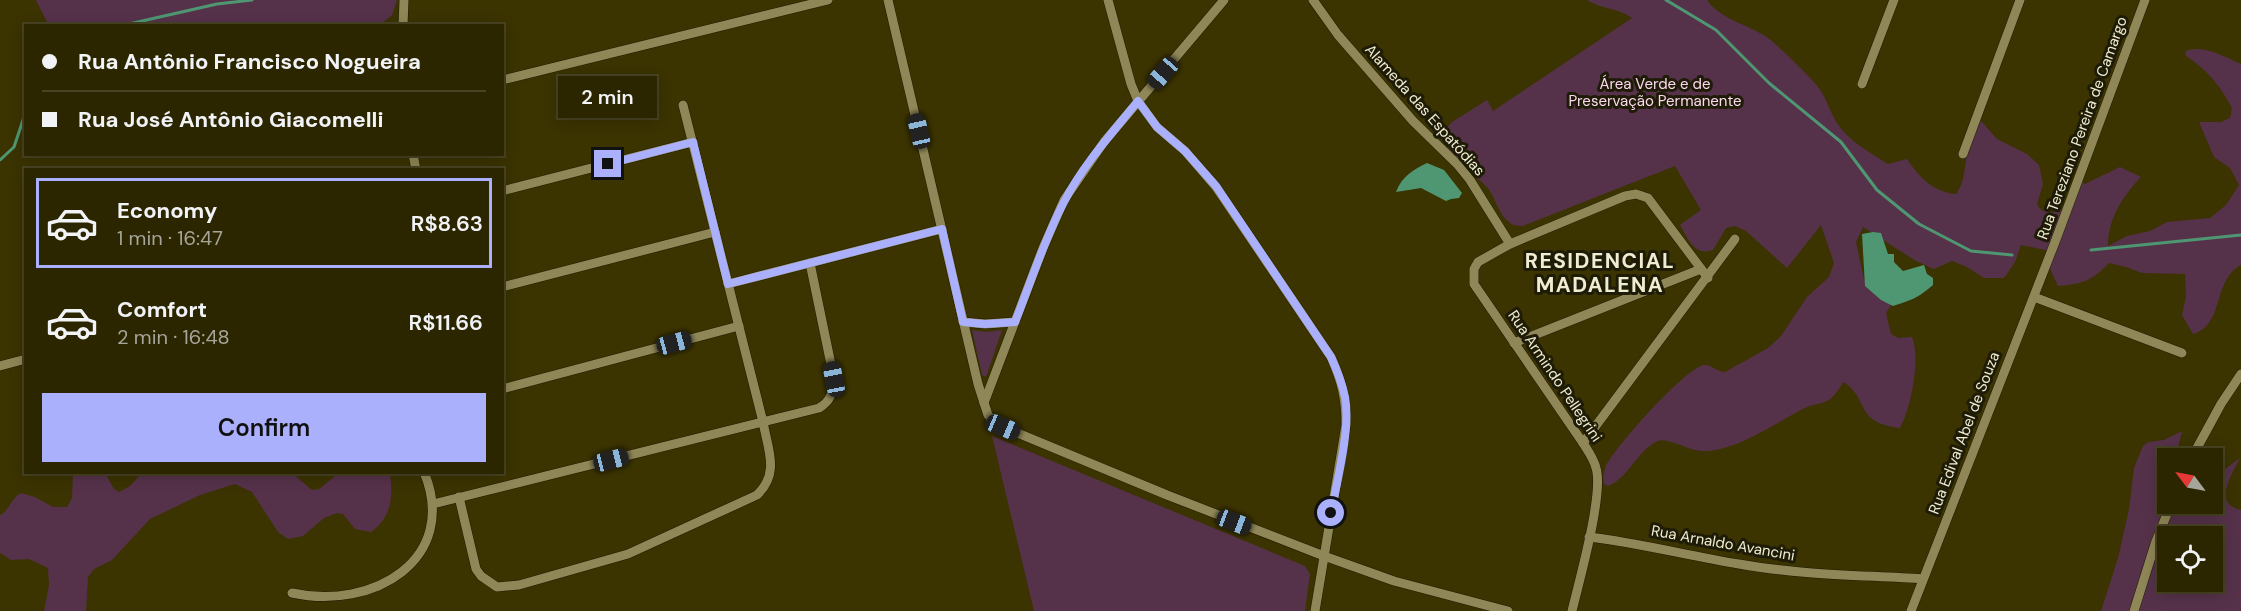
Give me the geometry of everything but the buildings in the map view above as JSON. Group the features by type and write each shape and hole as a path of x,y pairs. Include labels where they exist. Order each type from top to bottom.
{"street":[{"path":"403,24 404,0"},
{"path":"504,80 828,0"},
{"path":"888,0 987,415 1003,427 1167,495 1324,556 1394,581 1508,611"},
{"path":"1108,0 1131,84 1138,101 1157,127 1185,151 1216,186 1331,357 1340,377 1346,399 1346,425 1316,611"},
{"path":"984,404 1064,200 1104,142 1224,0"},
{"name":"Alameda das Espatódias","path":"1313,0 1338,35 1413,121 1470,180 1510,244"},
{"path":"1862,84 1894,0"},
{"path":"1963,154 2020,0"},
{"name":"Rua Tereziano Pereira de Camargo","path":"2046,266 2145,0"},
{"path":"459,497 476,569 488,582 497,587 504,587 519,585 628,554 757,495 770,478 772,468 763,422 683,105"},
{"path":"504,190 693,142"},
{"path":"1510,244 1625,196 1636,194 1648,198 1708,278"},
{"path":"728,284 942,229"},
{"path":"504,286 716,232"},
{"path":"1583,443 1735,239"},
{"name":"Rua Armindo Pellegrini","path":"1510,244 1478,262 1474,269 1474,284 1583,443 1596,468 1598,479 1589,537 1572,611"},
{"path":"433,504 819,408 827,404 833,393 834,379 810,263"},
{"name":"Rua Edival Abel de Souza","path":"1911,611 2046,266"},
{"path":"1514,343 1701,269"},
{"path":"2034,297 2182,353"},
{"path":"963,322 985,324 1015,322"},
{"path":"504,388 739,326"},
{"path":"0,366 24,360"},
{"path":"2197,448 2221,404 2241,374"},
{"path":"292,593 315,602 341,604 366,599 389,588 409,572 423,550 432,526 433,504 425,474"},
{"path":"2134,611 2167,514"},
{"name":"Rua Arnaldo Avancini","path":"1589,537 1634,542 1739,564 1788,571 1923,579"}],"green space":[{"path":"36,0 397,0 392,15 381,24 48,24"},
{"name":"Área Verde e de Preservação Permanente","path":"1587,0 1707,0 1729,18 1764,35 1790,58 1817,86 1839,126 1853,141 1888,164 1907,159 1928,183 1948,193 1956,194 1961,186 1970,135 1981,121 1997,139 2027,154 2039,165 2043,184 2037,204 2044,211 2059,210 2068,203 2082,182 2085,184 2120,167 2141,177 2117,209 2110,227 2108,246 2127,236 2150,231 2167,222 2210,218 2226,205 2239,185 2230,168 2214,157 2199,122 2221,122 2230,118 2232,108 2212,78 2185,55 2186,51 2200,49 2221,55 2241,64 2241,265 2226,281 2210,322 2193,334 2182,315 2186,297 2185,274 2142,273 2109,263 2086,281 2058,286 2050,269 2046,250 2021,245 2015,262 2004,278 1984,278 1952,261 1934,269 1916,261 1863,227 1856,242 1864,279 1876,291 1893,302 1886,313 1891,334 1898,338 1912,337 1915,346 1914,383 1900,428 1885,425 1869,416 1858,397 1844,382 1829,400 1807,407 1757,435 1730,446 1698,451 1668,441 1658,441 1645,450 1622,477 1608,486 1604,484 1603,479 1606,466 1612,456 1667,393 1695,369 1704,365 1725,372 1768,348 1781,336 1807,297 1829,277 1834,263 1821,225 1787,268 1746,231 1735,226 1726,228 1713,250 1697,249 1689,241 1680,225 1701,210 1675,166 1523,226 1513,225 1506,219 1487,187 1461,164 1450,151 1441,134 1452,122 1487,100 1493,111 1632,18"},
{"path":"972,330 986,332 1002,330 986,377 982,375"},
{"path":"2182,431 2178,448 2157,448 2157,514 2223,514 2223,471 2240,458 2229,480 2226,495 2227,502 2232,507 2241,510 2241,611 2101,611 2118,558 2129,509 2134,468 2143,446 2149,442 2164,440"},
{"path":"992,436 1305,566 1310,574 1305,611 1034,611"},
{"path":"73,474 106,474 114,489 119,492 130,486 141,474 293,474 312,490 319,489 338,474 390,474 391,490 387,513 371,532 355,529 343,514 337,513 324,518 303,536 288,539 278,532 252,492 235,484 200,495 150,519 112,560 94,569 88,577 86,611 44,611 49,585 48,568 29,559 11,560 0,553 0,515 21,493 35,497 53,507 67,507 72,498"}],"shaded area":[{"path":"1427,163 1444,170 1462,193 1459,198 1446,201 1421,188 1396,192 1408,174"},
{"path":"1881,233 1888,254 1894,254 1894,262 1903,271 1924,265 1927,274 1933,278 1933,285 1915,298 1893,306 1881,300 1865,286 1862,234"}],"waterway":[{"path":"129,24 217,4 252,0"},
{"path":"1666,0 1716,30 1769,83 1841,142 1877,190 1919,224 1971,251 2012,255"},
{"path":"0,160 14,147 24,117"},
{"path":"2091,250 2241,235"}],"district":[{"name":"RESIDENCIAL MADALENA","path":"1600,273"}],"route":[{"path":"608,164 693,142 728,284 942,229 963,322 985,324 1015,322 1064,200 1104,142 1138,101 1157,127 1185,151 1216,186 1331,357 1346,399 1346,425 1331,513"}]}
